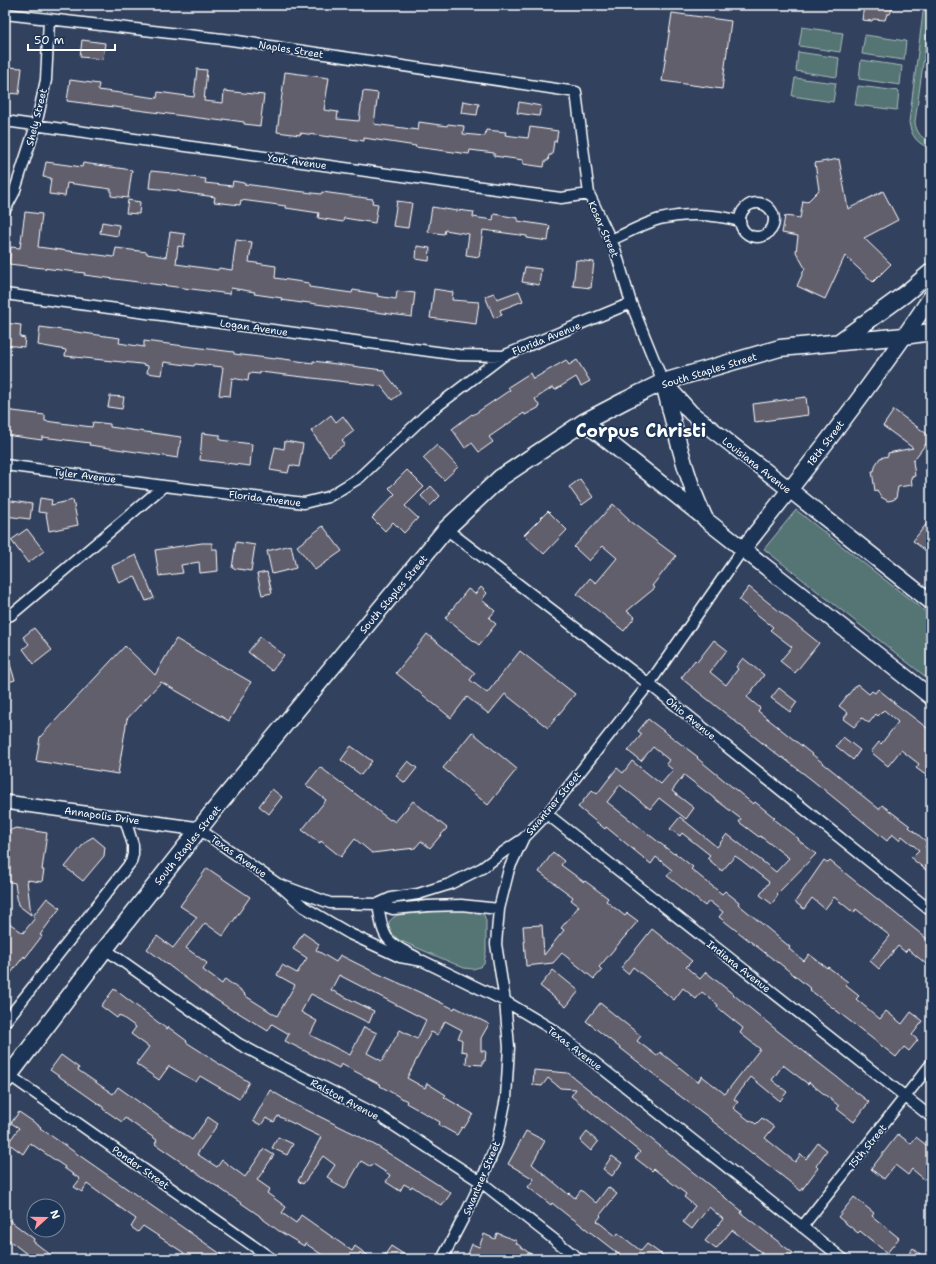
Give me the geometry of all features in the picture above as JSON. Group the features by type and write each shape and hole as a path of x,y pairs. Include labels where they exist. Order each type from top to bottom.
{"main road":[{"path":"839,342 905,294 931,272"},
{"name":"18th Street","path":"743,549 790,490 904,336 931,296"},
{"name":"South Staples Street","path":"7,1078 199,829 446,529 500,478 584,422 663,382 780,348 931,332"},
{"path":"663,382 686,467 698,504 706,520"},
{"name":"Louisiana Avenue","path":"663,382 691,413 931,602"},
{"path":"584,422 931,697"}],"street":[{"name":"Naples Street","path":"5,14 232,40 576,92"},
{"name":"Shely Street","path":"5,210 14,193 36,125 46,80 49,20"},
{"name":"Kosar Street","path":"576,92 589,194 615,249 631,303 663,382"},
{"name":"York Avenue","path":"5,121 561,198 589,194"},
{"path":"611,240 658,219 684,215 724,216 740,221"},
{"name":"Logan Avenue","path":"5,294 459,355 503,356"},
{"name":"Florida Avenue","path":"164,486 304,503 328,497 359,478 428,413 503,356 631,303"},
{"name":"Tyler Avenue","path":"5,465 164,486"},
{"path":"5,617 11,615 164,486"},
{"name":"Ohio Avenue","path":"446,529 649,684 931,911"},
{"name":"Swantner Street","path":"442,1259 466,1214 497,1142 506,1098 509,1047 505,1001 496,944 499,909 509,869 523,839 547,814 649,684 743,549"},
{"name":"Annapolis Drive","path":"5,802 199,829"},
{"name":"Indiana Avenue","path":"547,814 931,1117"},
{"path":"5,1022 130,862 134,854 125,819"},
{"name":"Texas Avenue","path":"199,829 278,884 304,907 350,934 400,957 423,961 505,1001 555,1031 843,1259"},
{"name":"Texas Avenue","path":"378,904 391,898 418,894 450,884 482,868 505,850 523,839"},
{"name":"Texas Avenue","path":"278,884 330,903 378,904 393,909 461,905 499,909"},
{"path":"378,904 384,933 388,940 423,961"},
{"name":"Ralston Avenue","path":"105,949 239,1044 381,1118 481,1182 579,1259"},
{"name":"15th Street","path":"802,1227 931,1064"},
{"name":"Ponder Street","path":"7,1078 272,1259"}],"green space":[{"path":"924,5 931,6 915,122 920,135 931,142 931,148 922,145 913,136 909,122"},
{"path":"802,27 843,33 840,52 799,46"},
{"path":"865,35 906,41 904,60 862,54"},
{"path":"798,52 839,58 837,77 796,71"},
{"path":"861,60 902,66 900,85 859,79"},
{"path":"795,78 836,83 833,102 792,96"},
{"path":"858,86 899,91 897,110 855,105"},
{"path":"796,510 931,616 931,681 764,549"},
{"path":"450,910 478,912 484,915 486,921 486,952 484,963 480,967 473,969 464,968 399,940 392,934 389,927 390,921 398,915"}],"building":[{"path":"864,5 894,5 890,14 887,14 885,20 873,19 872,21 862,20"},
{"path":"672,13 731,21 722,89 662,81"},
{"path":"82,40 105,43 103,59 80,57"},
{"path":"9,67 22,68 19,94 6,93"},
{"path":"197,69 207,70 204,101 223,103 224,91 264,95 260,126 223,119 223,121 67,101 70,80 99,84 98,90 157,98 158,92 194,97"},
{"path":"285,72 329,78 324,110 338,112 337,119 359,121 363,91 378,93 374,124 418,130 419,122 447,126 448,124 464,126 463,134 485,136 486,130 506,132 505,135 528,138 530,127 558,131 556,142 554,141 552,155 549,155 548,161 545,161 544,167 523,164 523,160 494,156 494,153 470,150 469,154 415,147 416,146 364,138 364,141 330,136 300,133 300,135 277,132"},
{"path":"463,101 479,104 477,115 461,113"},
{"path":"519,102 541,106 539,116 517,113"},
{"path":"839,159 848,209 883,191 898,220 864,238 891,264 873,282 845,256 825,299 797,286 805,268 796,252 798,236 782,233 785,216 800,218 803,201 807,202 819,190 815,163"},
{"path":"46,162 82,167 83,163 132,170 128,198 111,196 111,189 67,183 65,196 49,194 51,178 43,177"},
{"path":"151,171 206,179 205,183 232,186 233,181 288,190 321,194 322,192 373,199 372,203 378,204 375,223 344,218 343,222 318,218 319,213 286,208 286,206 241,200 240,205 214,202 215,197 180,191 149,188"},
{"path":"128,200 140,202 139,214 126,213"},
{"path":"397,201 412,203 408,228 393,226"},
{"path":"432,207 474,212 473,217 493,220 494,214 518,218 518,221 550,226 548,241 527,238 527,236 483,230 479,257 466,255 469,234 445,230 444,234 428,232"},
{"path":"25,212 42,214 38,247 114,257 116,248 147,252 147,254 166,257 170,232 185,234 183,247 178,246 176,264 218,270 219,268 232,270 236,240 252,242 249,262 276,266 275,278 309,283 309,287 352,293 353,290 378,294 377,296 396,299 397,291 415,293 412,317 281,300 282,298 254,294 255,292 231,288 230,294 84,275 85,273 9,264 11,247 20,248"},
{"path":"102,222 119,225 118,236 100,233"},
{"path":"417,246 430,248 429,261 416,259"},
{"path":"576,260 594,262 591,288 573,286"},
{"path":"525,267 541,269 539,285 522,282"},
{"path":"434,289 453,292 452,300 479,302 476,324 430,318"},
{"path":"519,291 523,301 500,310 502,315 494,318 485,296 494,293 497,299"},
{"path":"5,323 21,325 20,337 25,338 24,347 5,345"},
{"path":"40,327 120,338 119,343 144,347 144,341 234,352 234,354 275,359 313,363 313,361 383,370 401,393 392,400 381,386 260,372 260,374 249,373 248,381 232,378 230,396 219,395 223,367 195,364 194,366 164,362 162,375 147,373 148,366 141,364 65,356 66,350 38,345"},
{"path":"566,360 569,365 577,360 590,381 581,386 576,377 555,390 553,387 535,399 540,407 525,415 524,413 489,437 493,442 479,452 472,443 465,448 452,429 472,414 473,415 510,390 508,387 530,373 533,379"},
{"path":"110,396 124,397 122,409 108,407"},
{"path":"806,397 808,415 755,422 753,404"},
{"path":"5,410 45,415 45,421 92,427 93,422 110,424 110,427 181,437 178,458 89,445 90,443 42,437 42,440 5,435"},
{"path":"894,410 931,437 913,461 915,476 911,477 912,485 898,487 896,498 888,501 881,497 877,490 875,491 872,471 874,471 880,458 888,456 888,453 913,448 883,426"},
{"path":"331,415 336,422 343,416 354,431 342,440 345,444 329,456 311,431"},
{"path":"202,433 220,435 220,440 252,444 250,466 200,460"},
{"path":"285,441 303,444 299,467 290,465 288,473 270,470 275,447 284,449"},
{"path":"437,445 458,467 444,480 423,458"},
{"path":"407,470 424,487 405,506 418,518 404,533 393,522 385,531 372,518 395,494 389,488"},
{"path":"580,479 593,497 582,505 569,487"},
{"path":"431,486 440,496 430,506 421,496"},
{"path":"40,498 52,500 51,505 73,500 78,525 49,531 46,513 38,512"},
{"path":"5,500 32,504 30,519 5,516"},
{"path":"613,504 629,519 628,520 676,556 652,586 655,588 627,611 635,617 624,631 577,594 590,578 596,583 617,558 603,546 589,561 574,547"},
{"path":"548,511 567,530 544,554 524,535"},
{"path":"931,518 931,555 913,541"},
{"path":"323,526 342,551 315,570 297,546"},
{"path":"27,529 44,551 28,563 11,540"},
{"path":"236,542 255,545 251,571 232,568"},
{"path":"202,543 212,543 212,549 217,549 218,571 200,573 199,562 181,565 183,573 159,576 155,550"},
{"path":"291,545 296,568 272,574 267,551"},
{"path":"136,555 154,598 146,601 135,576 119,583 112,566"},
{"path":"267,572 272,593 262,595 257,574"},
{"path":"481,587 487,593 482,600 495,611 489,618 496,624 479,645 445,618 468,589 475,594"},
{"path":"749,587 819,643 795,673 780,661 792,647 770,630 773,627 739,600"},
{"path":"34,628 52,650 34,664 23,649 29,644 23,637"},
{"path":"427,634 475,673 470,680 487,693 520,651 575,694 548,728 505,694 489,714 467,697 451,718 396,673"},
{"path":"260,637 284,655 272,671 248,652"},
{"path":"176,639 251,682 229,721 161,682 127,719 118,774 36,761 40,737 125,646 155,675"},
{"path":"714,640 727,650 710,672 726,685 738,669 736,667 743,658 764,675 747,697 760,708 758,711 879,809 882,805 910,826 909,827 928,843 925,847 931,852 931,874 911,858 919,850 902,836 899,840 892,834 887,841 812,780 782,757 781,758 681,678 695,660 697,662"},
{"path":"5,655 7,655 15,680 5,683"},
{"path":"857,684 869,694 872,691 875,693 878,689 931,731 931,779 916,768 919,764 901,750 888,766 871,752 879,742 881,744 898,722 884,710 878,716 876,714 869,723 862,718 854,727 843,719 848,713 839,706"},
{"path":"779,688 797,702 790,712 771,698"},
{"path":"648,719 698,757 697,758 753,804 755,802 775,818 773,819 816,854 777,894 778,895 772,904 760,895 769,882 741,860 735,856 722,871 707,858 710,855 682,833 680,836 670,829 680,817 717,847 727,834 776,872 789,858 739,822 741,819 684,775 672,791 694,808 686,819 659,798 650,809 620,785 607,802 693,867 691,869 722,894 725,891 739,902 738,904 790,947 789,949 804,961 809,954 848,982 845,985 859,996 856,999 880,1019 886,1011 902,1024 911,1012 923,1021 912,1035 918,1040 909,1051 904,1047 896,1057 810,990 811,989 778,962 719,917 723,912 709,901 705,906 667,876 672,870 656,857 651,864 606,827 605,829 578,807 592,790 597,794 617,768 623,773 632,761 661,784 673,770 666,764 669,760 653,747 641,761 628,751 642,734 638,731"},
{"path":"472,732 517,769 488,805 443,768"},
{"path":"843,737 860,750 853,760 836,746"},
{"path":"351,746 372,761 361,775 341,760"},
{"path":"408,761 417,768 405,783 396,776"},
{"path":"320,767 390,820 391,819 395,822 413,801 447,828 430,848 421,841 415,848 372,853 355,839 341,857 321,841 320,843 302,830 326,800 306,785"},
{"path":"272,789 282,797 269,814 259,806"},
{"path":"16,828 47,833 42,870 44,870 42,882 27,880 31,915 18,905 15,883 5,881 5,832"},
{"path":"93,837 105,847 104,856 83,881 65,867 86,841"},
{"path":"553,852 564,861 561,865 608,898 606,901 625,916 627,913 638,921 599,967 602,970 594,979 562,953 553,963 526,966 523,926 542,925 544,955 564,930 561,928 579,906 571,900 573,897 539,872"},
{"path":"824,860 828,863 830,861 931,942 931,968 908,949 905,952 898,946 879,969 870,961 890,936 856,909 854,913 834,897 825,909 812,898 804,909 795,902"},
{"path":"207,868 250,897 223,936 205,923 186,948 207,963 203,970 222,984 225,979 245,994 244,995 277,1016 295,985 277,975 282,965 297,973 307,958 293,949 303,933 319,944 316,950 336,962 340,955 489,1024 481,1038 481,1051 486,1051 483,1065 466,1064 467,1052 461,1051 462,1040 458,1038 462,1030 445,1021 438,1035 431,1032 407,1078 425,1088 427,1083 446,1095 444,1097 473,1114 464,1128 462,1127 457,1135 439,1125 440,1122 406,1103 407,1101 380,1086 381,1085 341,1064 339,1068 285,1041 289,1034 272,1024 268,1031 234,1010 233,1011 200,989 147,949 157,936 173,948 197,917 180,906","holes":["339,975 426,1020 417,1039 400,1030 382,1061 367,1053 377,1033 364,1027 350,1055 310,1035 317,1021 301,1012 311,994 369,1023 374,1011 331,990"]},
{"path":"47,898 60,908 40,935 42,936 25,958 24,956 5,981 5,920 23,933 35,918 33,916"},
{"path":"652,929 692,961 686,967 700,979 706,972 779,1032 869,1102 854,1122 837,1109 839,1106 809,1082 808,1084 783,1065 772,1080 787,1092 780,1101 751,1077 734,1099 738,1102 733,1108 750,1121 756,1124 762,1118 774,1127 765,1138 795,1162 801,1154 806,1159 818,1143 827,1150 816,1166 818,1168 801,1191 586,1021 600,1003 641,1036 637,1041 657,1056 660,1052 698,1082 702,1076 725,1094 760,1049 740,1033 743,1028 717,1007 718,1005 702,992 696,999 683,988 674,1000 633,967 628,974 621,968"},
{"path":"553,970 579,991 566,1007 540,986"},
{"path":"114,989 167,1029 168,1027 187,1041 186,1042 211,1059 249,1082 239,1099 200,1076 196,1082 169,1066 159,1080 136,1064 149,1047 131,1034 136,1027 119,1015 117,1018 101,1006"},
{"path":"61,1055 79,1068 78,1070 113,1094 118,1087 192,1140 208,1117 218,1124 197,1154 217,1167 222,1160 245,1177 264,1149 274,1155 257,1180 270,1189 267,1193 286,1207 282,1213 296,1223 301,1215 352,1251 355,1246 373,1259 328,1259 305,1243 304,1246 279,1231 260,1216 155,1144 157,1140 125,1118 122,1122 50,1070"},
{"path":"534,1070 568,1073 742,1211 741,1213 793,1253 789,1259 766,1259 761,1255 762,1253 732,1230 716,1249 705,1241 723,1219 709,1207 692,1229 683,1222 695,1206 684,1197 686,1194 654,1169 652,1171 635,1158 640,1152 571,1096 576,1089 560,1088 548,1078 542,1086 533,1085"},
{"path":"270,1090 286,1100 380,1148 451,1193 442,1206 412,1186 411,1188 404,1184 400,1191 386,1182 390,1175 373,1164 371,1167 361,1161 345,1189 332,1182 333,1180 327,1177 335,1165 323,1156 303,1184 298,1181 321,1137 278,1116 274,1122 266,1118 261,1125 253,1121"},
{"path":"19,1112 228,1259 180,1259 184,1253 143,1226 138,1232 131,1227 136,1219 87,1184 82,1192 74,1187 80,1179 30,1143 23,1154 8,1143 19,1128 11,1123"},
{"path":"526,1131 545,1141 532,1164 568,1194 569,1193 575,1198 581,1190 596,1203 608,1187 617,1194 597,1221 616,1236 618,1233 641,1251 647,1244 668,1259 625,1259 552,1203 551,1205 528,1187 534,1179 508,1164"},
{"path":"587,1132 598,1142 591,1151 580,1141"},
{"path":"898,1134 911,1144 916,1137 931,1149 931,1185 912,1169 908,1175 895,1165 884,1179 871,1169"},
{"path":"278,1137 293,1144 287,1155 272,1148"},
{"path":"612,1156 622,1163 612,1176 603,1169"},
{"path":"854,1197 874,1213 872,1216 899,1238 887,1253 860,1231 858,1233 838,1217"},
{"path":"5,1217 26,1233 26,1238 33,1238 34,1239 33,1241 56,1259 33,1259 5,1237"},
{"path":"497,1233 517,1241 516,1243 537,1259 473,1259 467,1257 472,1244 479,1247 484,1234 495,1239"},
{"path":"391,1246 411,1259 382,1259"},
{"path":"913,1248 926,1259 905,1259"}],"district":[{"name":"Corpus Christi","path":"641,431"}]}
